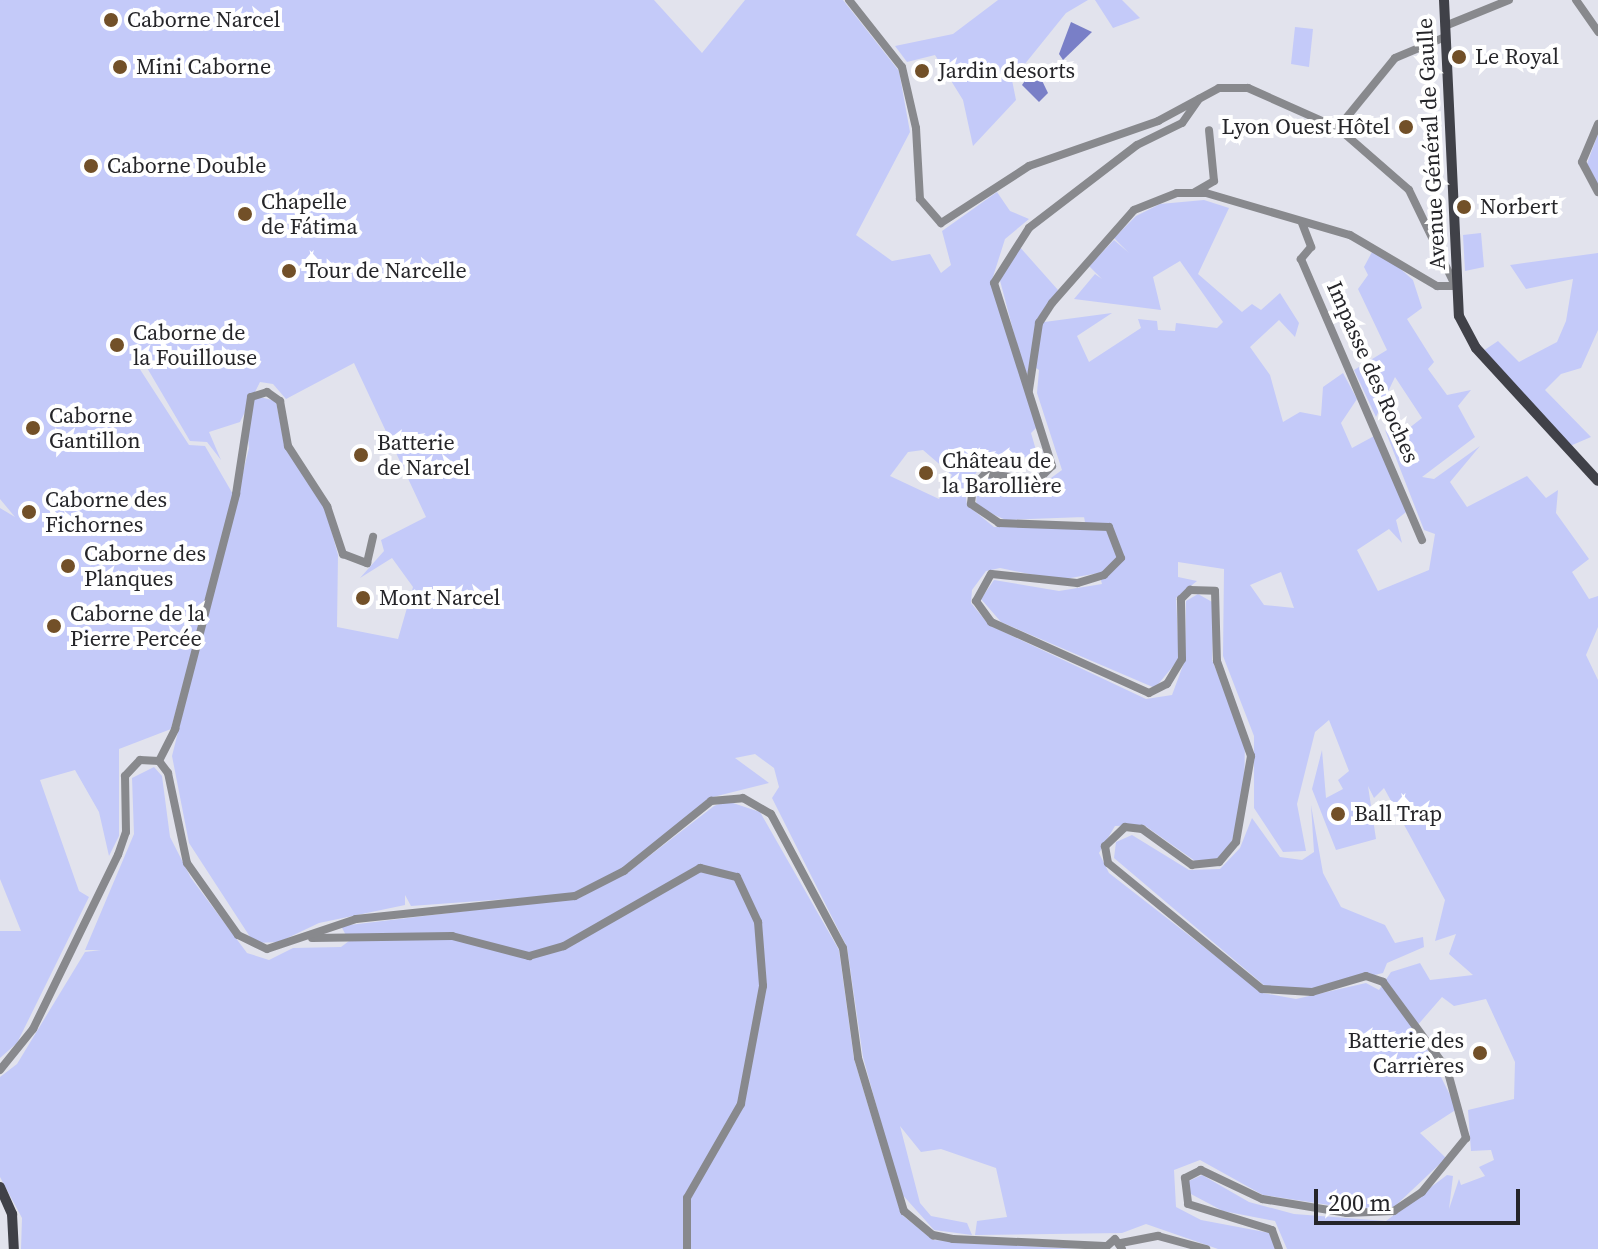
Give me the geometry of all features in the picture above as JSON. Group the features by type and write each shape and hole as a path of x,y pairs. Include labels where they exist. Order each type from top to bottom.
{"main road":[{"name":"Avenue Général de Gaulle","path":"1444,0 1459,316 1476,348 1598,481"},
{"path":"0,1187 12,1214 14,1249"}],"street":[{"path":"849,0 902,67 916,128 920,199 937,223 1029,166 1158,121 1199,99 1237,86 1338,128 1409,190 1444,273 1457,286"},
{"path":"1338,128 1395,58 1509,0"},
{"path":"1576,0 1598,32"},
{"path":"1199,99 1182,123 1137,145 1029,228 1003,260 994,283 997,306 1029,390 1052,466 1038,480 985,474 970,495 975,512 999,523 1109,527 1121,558 1104,575 1077,583 991,574 977,591 981,614 1149,693 1167,684 1182,659 1181,599 1209,588 1220,603 1217,661 1249,741 1246,806 1229,854 1192,865 1142,829 1125,827 1105,846 1108,863 1262,989 1312,992 1366,976 1383,982 1435,1048 1465,1114 1466,1138 1450,1162 1410,1202 1378,1215 1262,1199 1201,1170 1185,1178 1188,1204 1272,1230 1279,1249"},
{"path":"1598,124 1582,162 1598,192"},
{"path":"1029,390 1039,323 1088,257 1134,210 1195,192 1214,181 1209,130"},
{"path":"1195,192 1350,235 1437,286 1457,286"},
{"name":"Impasse des Roches","path":"1302,223 1311,247 1301,259 1422,540"},
{"path":"159,761 175,729 236,494 251,397 267,392 280,401 288,446 327,506 343,554 367,563 373,537"},
{"path":"0,1070 33,1029 118,855 126,832 125,776 140,760 159,761"},
{"path":"159,761 168,773 187,863 238,935 267,949 311,938 356,919 407,910 575,896 624,871 711,801 758,802 778,825 843,948 858,1058 904,1211 933,1235 953,1239 1105,1248 1111,1239 1122,1246 1150,1236 1206,1249"},
{"path":"311,938 452,936 529,956 564,946 700,868 737,877 758,922 763,986 741,1104 687,1198 687,1249"}],"shaded area":[{"path":"0,0 654,0 702,53 745,0 843,0 899,71 910,132 856,235 892,261 930,254 941,273 951,265 942,231 997,192 1010,211 1029,219 1005,239 992,280 1037,427 1031,433 1041,467 1032,456 982,464 965,490 967,505 994,527 1086,527 1084,517 1006,520 976,507 977,486 989,476 1040,486 1062,470 1037,393 1039,370 1033,366 1028,375 1022,364 998,273 1018,245 1058,290 1037,323 1112,313 1077,336 1089,362 1141,328 1138,319 1157,321 1158,330 1175,331 1176,323 1217,328 1223,322 1180,261 1153,277 1161,310 1074,299 1095,274 1102,279 1089,266 1114,240 1129,253 1114,238 1136,216 1160,204 1204,200 1229,208 1198,274 1242,312 1252,304 1261,310 1280,293 1299,323 1295,337 1279,320 1250,347 1270,375 1283,422 1300,412 1321,416 1323,387 1343,373 1357,399 1341,423 1352,448 1376,435 1411,508 1396,520 1402,543 1389,529 1357,550 1378,591 1429,570 1435,534 1424,530 1385,430 1395,439 1422,418 1395,377 1376,417 1354,370 1387,350 1358,289 1368,275 1364,267 1372,252 1395,264 1413,280 1422,308 1407,319 1434,362 1428,369 1447,395 1471,390 1458,406 1475,437 1422,477 1434,479 1480,446 1450,482 1467,507 1527,476 1546,498 1558,490 1556,513 1589,559 1572,572 1589,599 1598,596 1598,627 1586,655 1598,680 1598,1249 1287,1249 1275,1221 1223,1211 1189,1193 1189,1181 1202,1175 1249,1202 1294,1214 1386,1221 1447,1175 1453,1176 1449,1209 1459,1179 1461,1185 1485,1176 1479,1167 1494,1160 1491,1150 1471,1151 1468,1110 1514,1099 1515,1062 1486,999 1454,1006 1442,997 1416,1027 1457,1109 1420,1133 1446,1158 1393,1208 1375,1212 1263,1195 1200,1160 1174,1170 1176,1207 1201,1220 1270,1233 1277,1249 1218,1249 1146,1224 1122,1233 975,1235 977,1221 1007,1217 996,1168 941,1149 921,1152 900,1126 920,1203 931,1216 967,1223 972,1235 934,1230 900,1192 863,1057 847,947 772,798 779,787 774,768 755,754 735,758 769,783 709,798 623,870 575,894 411,906 405,895 405,905 319,923 279,942 254,943 189,843 172,756 249,448 246,417 256,396 276,401 283,438 326,511 338,555 337,627 398,639 413,587 392,558 360,578 384,551 381,540 426,517 354,363 286,399 273,384 260,382 240,422 209,432 221,460 207,442 190,441 143,361 132,357 189,445 205,446 234,496 171,729 119,749 119,836 109,856 99,812 75,770 40,780 79,891 89,897 17,1043 0,1058 0,931 21,931 0,879 0,508 15,517 0,499","holes":["923,450 952,475 939,499 890,476 908,452","1178,562 1224,569 1223,656 1254,736 1254,808 1283,852 1306,851 1297,804 1315,732 1329,720 1349,771 1338,780 1343,789 1326,798 1322,750 1312,789 1336,850 1376,839 1368,786 1374,798 1384,788 1445,900 1435,941 1456,934 1449,954 1473,975 1430,980 1420,963 1391,972 1379,990 1366,983 1296,999 1263,993 1109,873 1099,853 1115,826 1144,825 1195,861 1218,859 1232,841 1244,796 1245,741 1212,660 1214,603 1198,594 1186,601 1185,660 1172,695 1146,699 989,625 971,603 972,590 986,571 1000,568 1059,580 1099,573 1102,584 1059,591 994,580 981,599 1001,622 1155,688 1179,659 1176,598 1197,581 1178,577","1281,572 1294,608 1264,605 1250,585"]},
{"path":"998,0 1088,0 1066,13 1012,80 1016,100 973,146 963,100 935,55 907,62 895,46 953,34"},
{"path":"1095,0 1122,0 1140,18 1113,28"},
{"path":"1071,22 1092,32 1063,60 1059,54"},
{"path":"1295,27 1313,29 1309,67 1291,64"},
{"path":"1035,66 1048,93 1039,102 1022,85"},
{"path":"1598,134 1598,187 1585,169"},
{"path":"1481,233 1484,267 1465,271 1463,235"},
{"path":"1598,253 1598,330 1581,368 1561,374 1545,390 1591,437 1570,446 1483,351 1498,341 1519,362 1557,342 1566,321 1573,279 1526,289 1510,265"},
{"path":"154,767 162,776 170,837 191,878 247,953 269,960 293,948 341,947 349,941 341,926 576,898 626,874 714,806 727,801 760,812 839,950 854,1059 901,1214 933,1240 1076,1249 21,1249 22,1218 0,1177 0,1077 17,1064 85,952 101,950 85,950 134,834 132,778"},
{"path":"1311,805 1323,873 1341,907 1385,925 1395,943 1423,937 1424,947 1387,963 1383,973 1311,990 1265,986 1114,858 1116,842 1132,835 1189,870 1220,869 1240,848 1252,818 1280,857 1302,860 1314,852"}],"place":[{"name":"Caborne Narcel","path":"111,20"},
{"name":"Le Royal","path":"1459,57"},
{"name":"Mini Caborne","path":"120,67"},
{"name":"Jardin desorts","path":"922,71"},
{"name":"Lyon Ouest Hôtel","path":"1406,127"},
{"name":"Caborne Double","path":"91,166"},
{"name":"Norbert","path":"1464,207"},
{"name":"Chapelle de Fátima","path":"245,214"},
{"name":"Tour de Narcelle","path":"289,271"},
{"name":"Caborne de la Fouillouse","path":"117,345"},
{"name":"Caborne Gantillon","path":"33,428"},
{"name":"Batterie de Narcel","path":"361,455"},
{"name":"Château de la Barollière","path":"926,473"},
{"name":"Caborne des Fichornes","path":"29,512"},
{"name":"Caborne des Planques","path":"68,566"},
{"name":"Mont Narcel","path":"363,598"},
{"name":"Caborne de la Pierre Percée","path":"54,626"},
{"name":"Ball Trap","path":"1338,814"},
{"name":"Batterie des Carrières","path":"1480,1053"}]}
